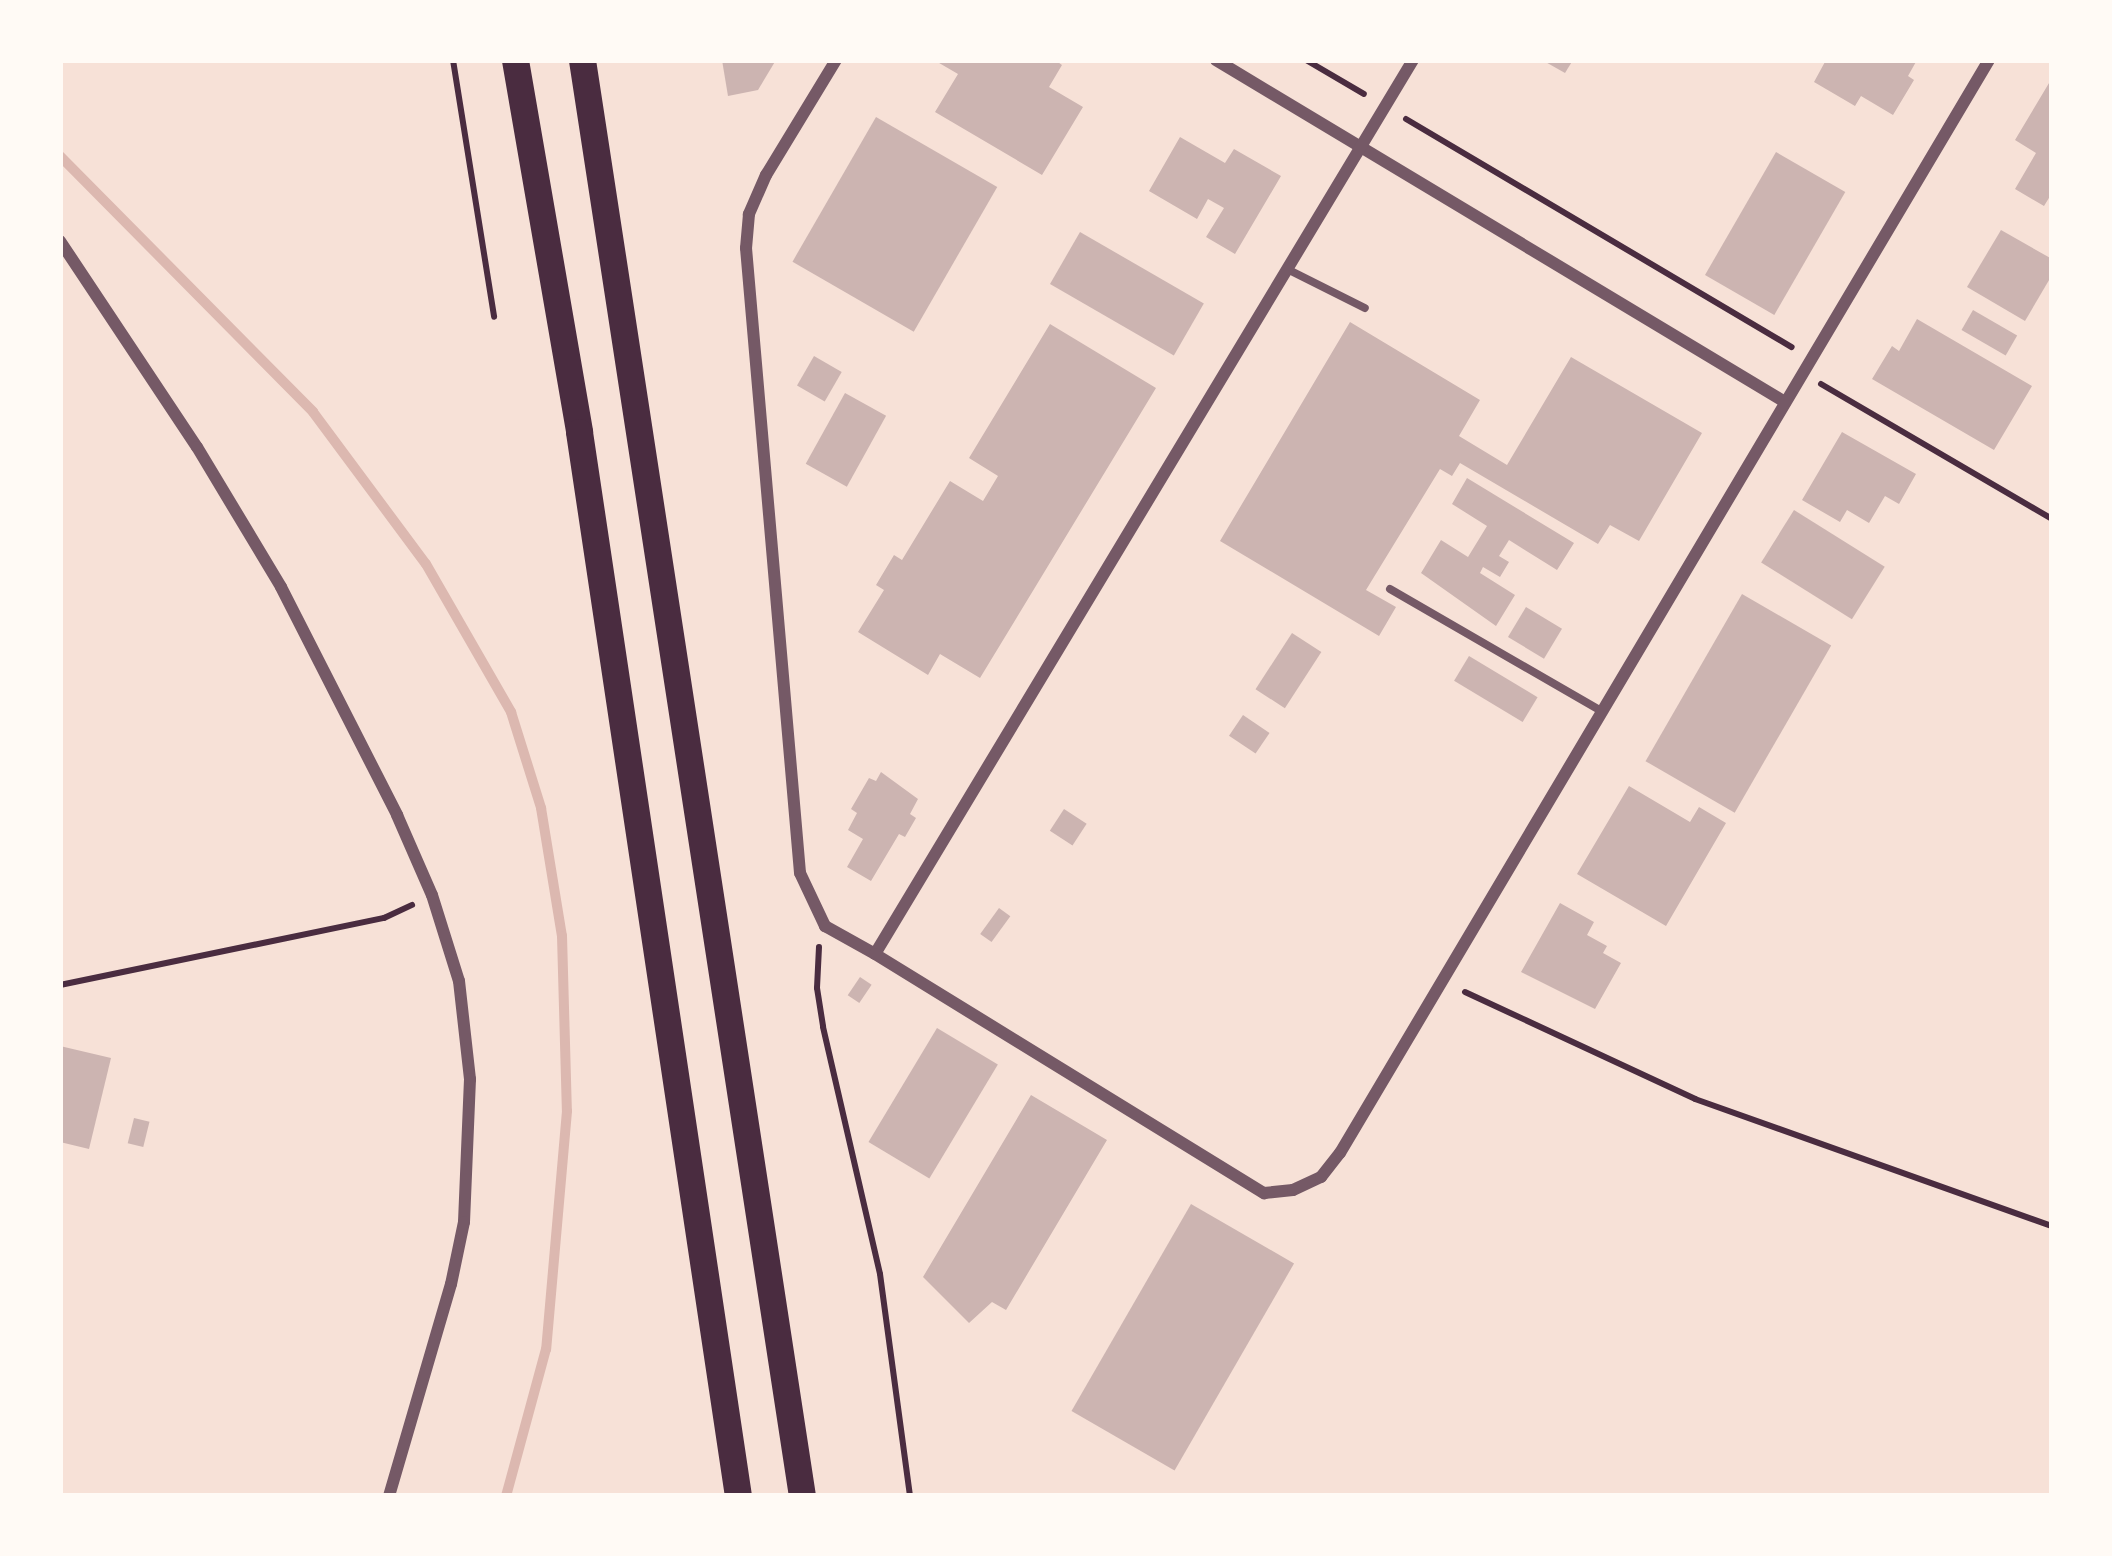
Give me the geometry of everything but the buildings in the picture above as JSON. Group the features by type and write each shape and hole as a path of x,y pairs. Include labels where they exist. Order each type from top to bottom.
{"highway":[{"path":"515,60 586,478 738,1496"},
{"path":"583,60 802,1496"}],"street":[{"path":"836,60 766,175 749,214 746,248 797,855 811,904 825,926 1264,1193 1293,1190 1321,1177 1989,60"},
{"path":"1216,60 1785,402"},
{"path":"875,954 1413,60"},
{"path":"60,241 197,447 281,587 432,895 459,981 470,1079 469,1156 452,1284 389,1496"}],"lane":[{"path":"1287,269 1365,308"},
{"path":"1390,589 1603,712"}],"path":[{"path":"453,60 494,317"},
{"path":"1306,60 1811,358"},
{"path":"1803,372 2052,519"},
{"path":"60,985 384,918 432,895"},
{"path":"825,926 817,988 880,1274 910,1496"},
{"path":"1439,980 1695,1099 2052,1226"}],"waterway":[{"path":"60,156 313,412 426,564 511,712 541,808 562,936 567,1111 546,1349 506,1496"}]}
